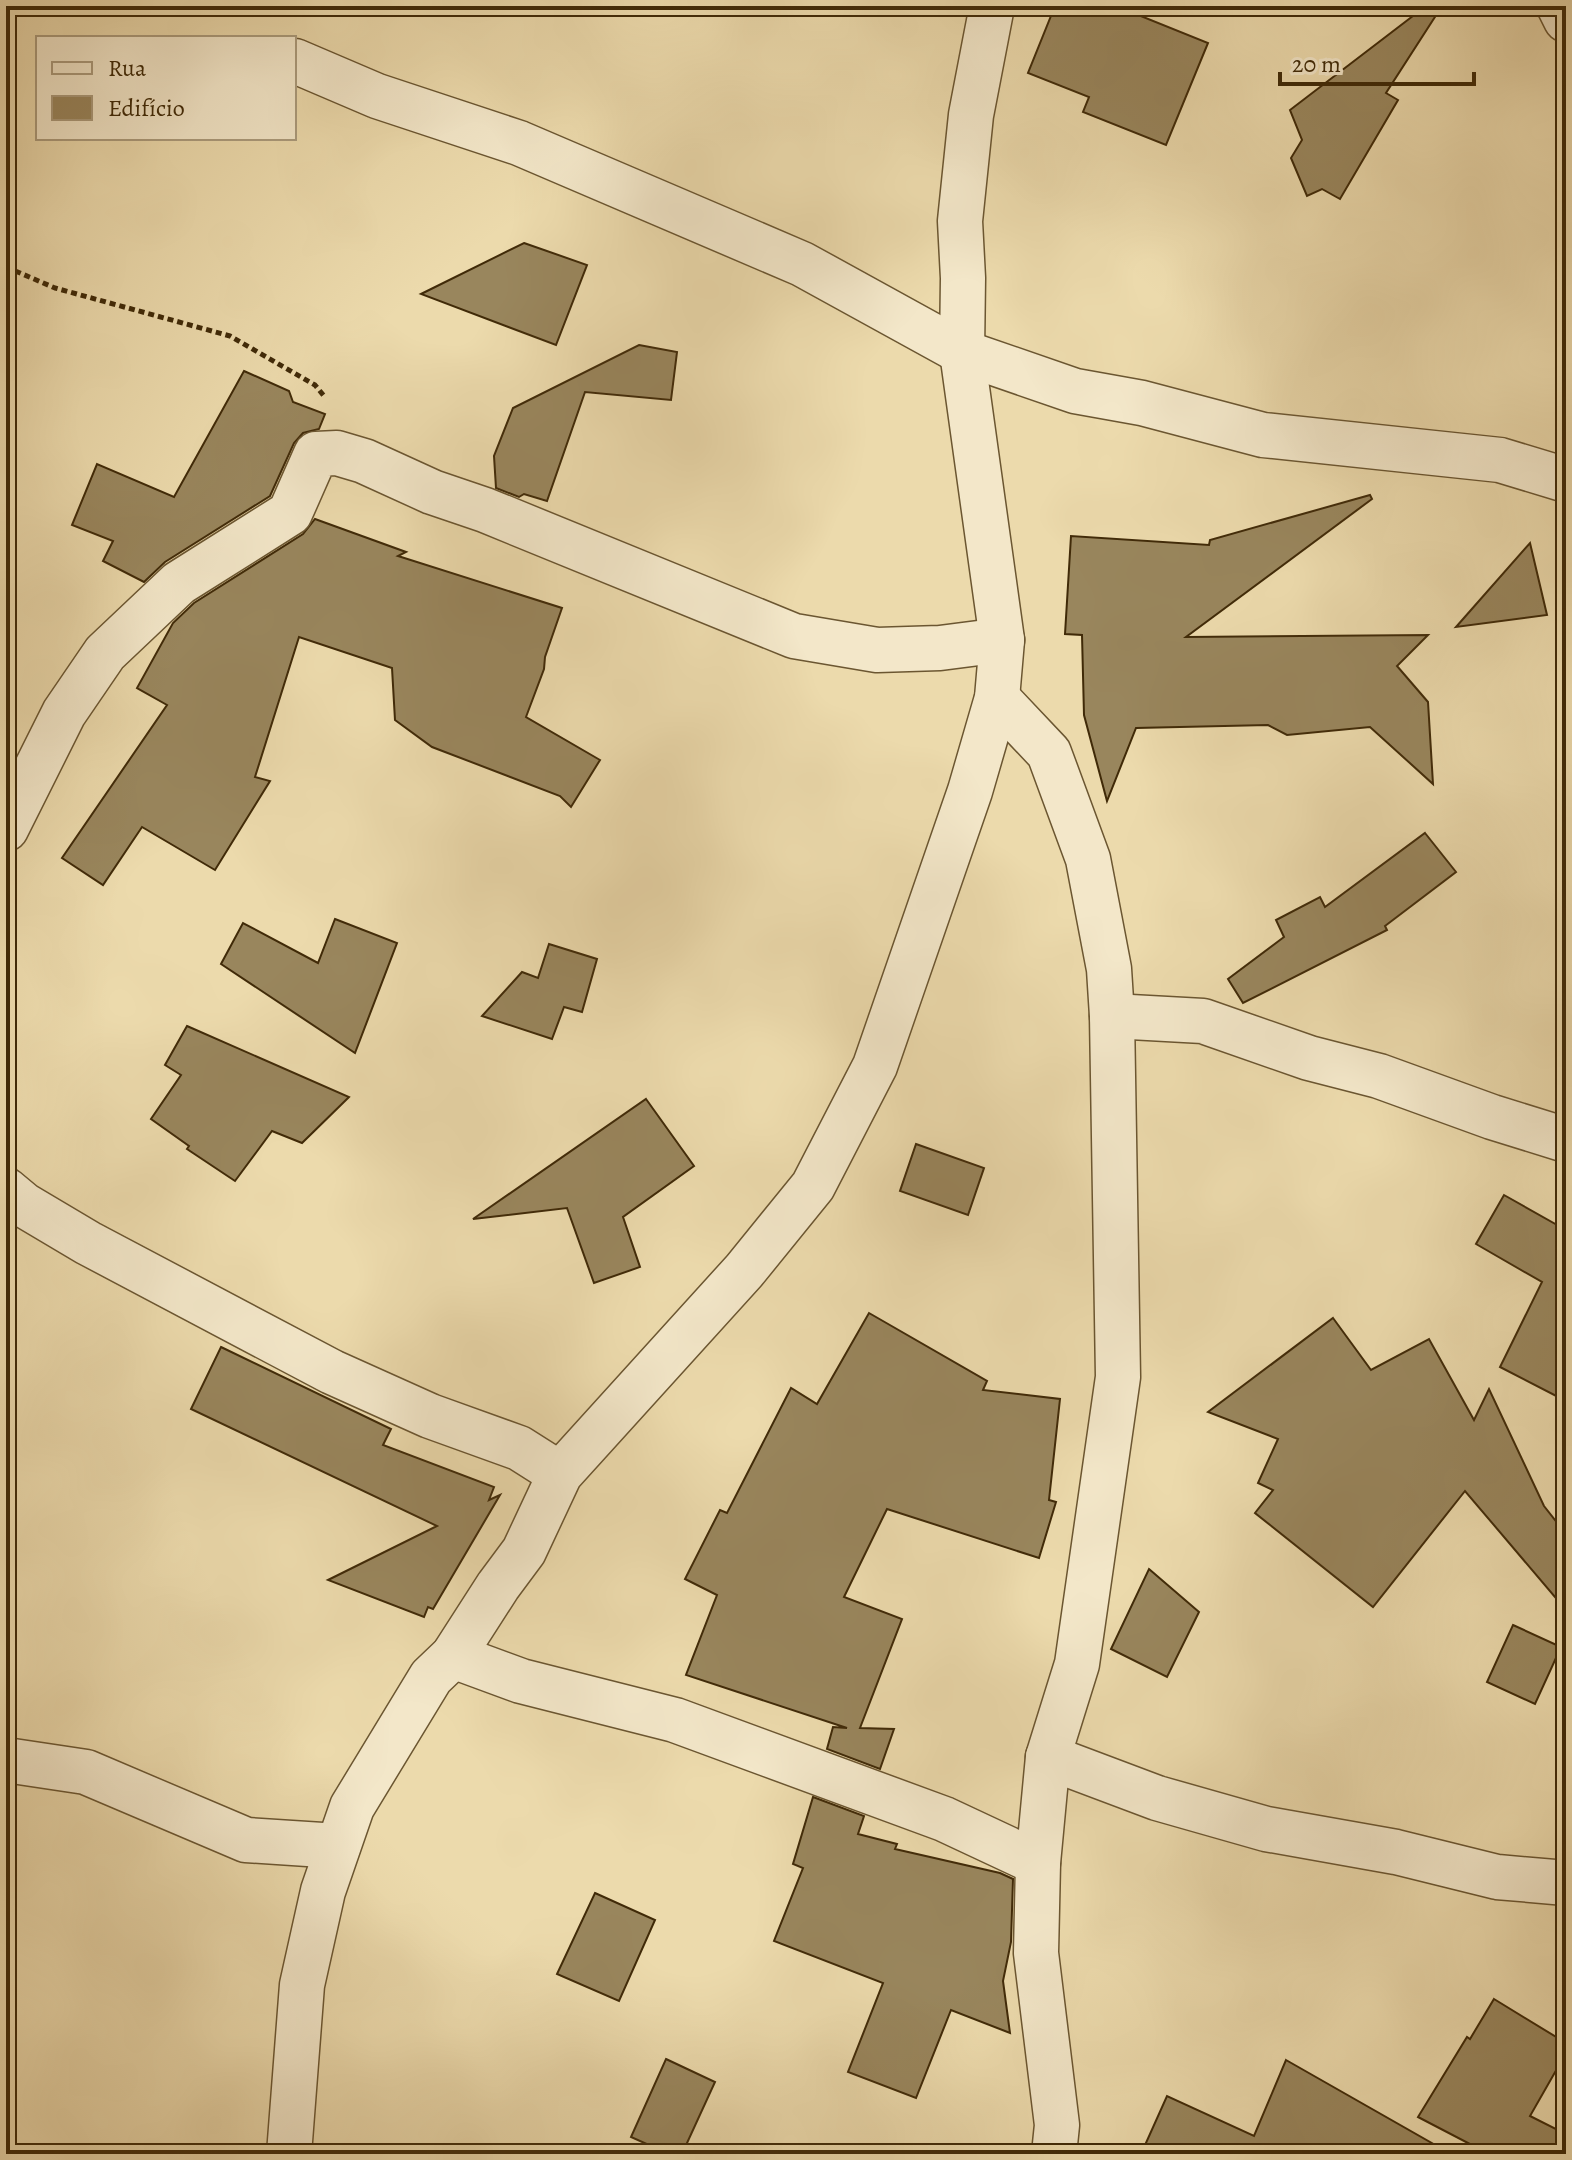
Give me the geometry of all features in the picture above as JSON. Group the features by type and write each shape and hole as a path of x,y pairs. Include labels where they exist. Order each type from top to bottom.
{"street":[{"path":"289,2154 302,1985 323,1891 352,1807 431,1677 453,1656 524,1551 560,1474 744,1271 813,1186 875,1066 970,791 997,698 1002,640 962,352 960,221 971,115 992,6"},
{"path":"1559,6 1566,20"},
{"path":"296,61 377,96 519,143 802,264 962,352 1075,391 1142,403 1263,435 1500,460 1566,480"},
{"path":"6,829 64,713 105,653 179,583 290,513 316,454 337,453 364,461 432,492 500,516 794,636 877,650 940,648 1002,640"},
{"path":"997,698 1049,753 1088,859 1109,969 1112,1016 1118,1377 1077,1664 1048,1757 1038,1863 1036,1953 1057,2125 1054,2154"},
{"path":"1112,1016 1203,1021 1309,1058 1379,1076 1566,1140"},
{"path":"6,1190 24,1205 88,1243 332,1372 430,1416 519,1448 560,1474"},
{"path":"453,1656 521,1681 675,1720 944,1819 1038,1863"},
{"path":"1048,1757 1157,1798 1266,1829 1396,1852 1497,1877 1566,1883"},
{"path":"6,1760 86,1772 246,1840 338,1846"}],"path":[{"path":"6,267 55,288 230,336 315,385 337,413 316,454"}],"building":[{"path":"1055,6 1116,6 1208,43 1166,145 1083,112 1089,97 1028,73"},
{"path":"1426,6 1442,6 1386,93 1398,100 1340,199 1322,189 1307,196 1291,158 1302,140 1290,110"},
{"path":"524,243 587,265 556,345 421,294"},
{"path":"639,345 677,352 671,400 585,392 547,501 524,494 519,497 496,488 494,456 513,408"},
{"path":"244,371 289,391 293,402 325,414 319,429 303,433 294,443 270,496 165,562 144,582 103,561 113,541 72,525 97,464 174,497"},
{"path":"1370,495 1372,499 1186,637 1428,635 1397,666 1428,702 1433,784 1370,727 1287,735 1268,725 1136,728 1107,801 1084,715 1082,635 1065,634 1071,536 1209,545 1210,540"},
{"path":"315,519 406,552 398,556 562,608 526,717 600,760 571,807 560,796 432,747 395,720 392,668 299,637 255,777 270,781 215,870 142,827 103,885 62,858 167,705 137,688 173,623 194,603 303,534"},
{"path":"1530,543 1547,615 1456,627"},
{"path":"1425,833 1456,872 1385,926 1387,930 1243,1003 1228,979 1284,937 1276,920 1320,897 1325,907"},
{"path":"335,919 397,943 355,1053 221,964 243,923 318,963"},
{"path":"549,944 597,959 582,1012 564,1007 552,1039 482,1016 522,972 538,978"},
{"path":"187,1026 349,1097 302,1143 272,1131 235,1181 187,1149 189,1146 151,1119 181,1075 165,1065"},
{"path":"646,1099 694,1166 623,1217 640,1267 594,1283 567,1208 473,1219"},
{"path":"916,1144 984,1168 968,1215 900,1191"},
{"path":"1504,1195 1566,1230 1566,1401 1500,1367 1542,1282 1476,1244"},
{"path":"869,1313 987,1381 983,1390 1060,1399 1049,1500 1056,1502 1039,1558 887,1509 844,1597 902,1619 860,1728 894,1729 880,1769 827,1749 833,1727 847,1728 686,1675 717,1595 685,1579 720,1510 727,1513 791,1388 817,1404"},
{"path":"1333,1318 1371,1370 1429,1339 1474,1420 1489,1389 1544,1506 1566,1534 1566,1610 1465,1491 1373,1607 1255,1513 1273,1490 1258,1483 1278,1439 1208,1412"},
{"path":"221,1347 391,1429 383,1445 494,1487 489,1500 500,1495 433,1609 428,1607 424,1617 328,1580 437,1526 191,1409"},
{"path":"1149,1569 1199,1612 1167,1677 1111,1649"},
{"path":"1513,1625 1561,1647 1535,1704 1487,1682"},
{"path":"813,1797 864,1816 858,1834 897,1844 895,1849 1000,1873 1013,1879 1011,1942 1003,1981 1010,2033 951,2010 916,2098 848,2072 883,1983 774,1941 803,1868 793,1864"},
{"path":"595,1893 655,1920 619,2001 557,1974"},
{"path":"1494,1999 1566,2043 1566,2053 1530,2116 1566,2134 1566,2154 1489,2154 1418,2117"},
{"path":"666,2059 715,2082 682,2154 669,2154 631,2137"},
{"path":"1286,2060 1451,2154 1141,2154 1167,2096 1254,2136"}]}
